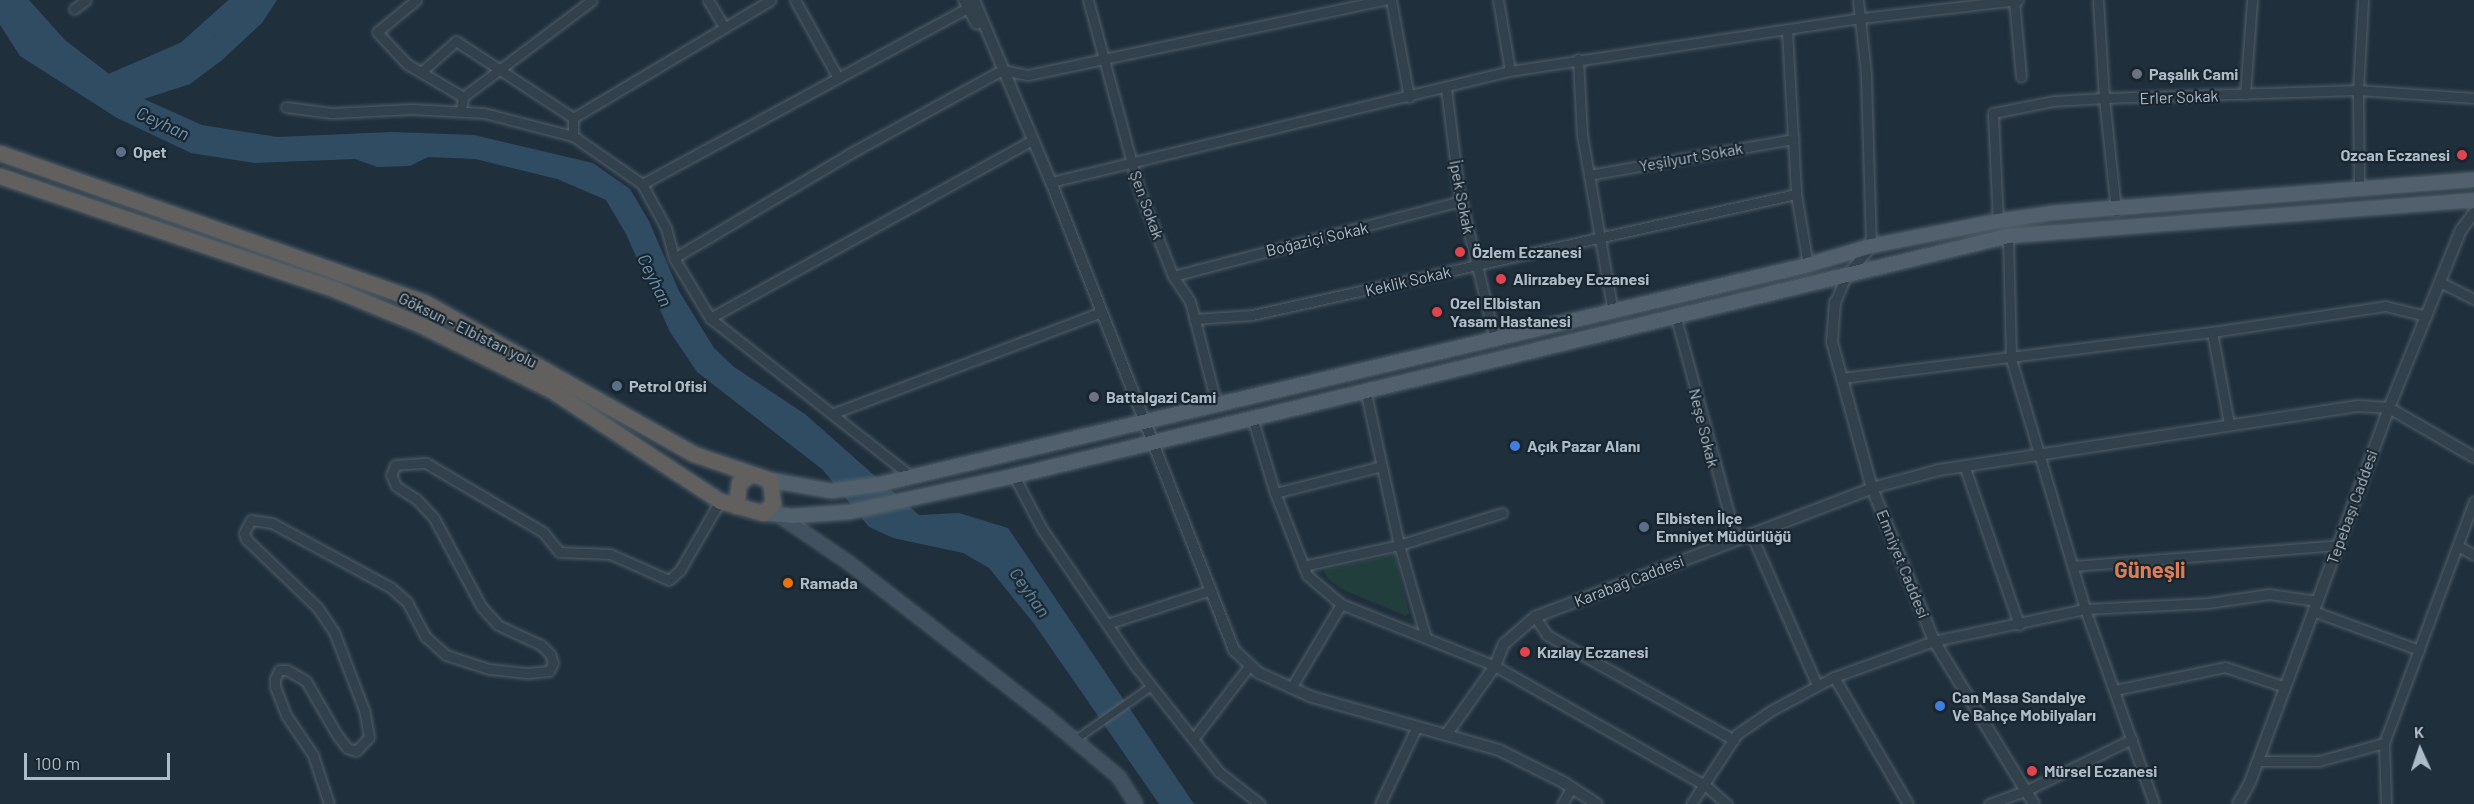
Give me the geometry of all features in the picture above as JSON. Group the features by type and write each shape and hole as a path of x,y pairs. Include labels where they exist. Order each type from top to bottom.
{"highway":[{"name":"Göksun - Elbistan yolu","path":"0,153 424,302 694,454 770,480"},
{"name":"Göksun - Elbistan yolu","path":"0,176 334,289 419,324 551,390 720,501 770,514"},
{"path":"736,506 739,483 750,475"},
{"path":"770,480 773,503 770,514"}],"main road":[{"name":"Göksun - Elbistan yolu","path":"770,480 832,490 881,484 1613,312 1808,265 1871,246 1998,221 2053,213 2116,211 2359,188 2474,180"},
{"name":"Göksun - Elbistan yolu","path":"770,514 849,512 905,501 1675,314 2008,236 2474,200"},
{"path":"770,514 849,564 1074,740 1119,777 1136,804"}],"street":[{"path":"74,9 86,0"},
{"path":"416,0 377,32 407,64 463,97"},
{"path":"461,110 463,97 498,68 592,0"},
{"path":"708,0 724,27"},
{"path":"573,118 771,0"},
{"path":"795,0 838,78"},
{"name":"Şen Sokak","path":"1088,0 1131,162 1173,276 1190,301 1217,406"},
{"path":"674,258 849,154 1002,70 1028,75 1104,57 1384,0"},
{"path":"1391,0 1409,97"},
{"path":"1498,0 1510,71"},
{"path":"1834,302 1847,274 1871,246 1862,18 1858,0"},
{"path":"1051,182 1510,71 1862,18 2015,0 2021,77"},
{"path":"2098,0 2104,98 2116,211"},
{"path":"2245,94 2252,0"},
{"path":"2359,188 2358,90 2363,0"},
{"path":"642,184 838,78 969,3 1002,70 1051,182 1143,424 1234,650 1250,665 1292,688 1499,750 1572,787 1597,804"},
{"path":"1787,31 1796,194 1808,265"},
{"path":"421,72 456,41 573,118"},
{"path":"1578,59 1582,135 1613,312"},
{"name":"İpek Sokak","path":"1446,88 1461,201 1495,340"},
{"name":"Erler Sokak","path":"1998,221 1993,113 2053,101 2358,90 2474,98"},
{"path":"286,107 332,113 461,110 512,117 573,136 642,184 666,228 674,258 710,318 834,413 912,477"},
{"path":"573,118 573,136"},
{"name":"Yeşilyurt Sokak","path":"1589,175 1794,139"},
{"path":"710,318 1033,140"},
{"name":"Keklik Sokak","path":"1194,319 1252,315 1796,194"},
{"name":"Boğaziçi Sokak","path":"1173,276 1461,201"},
{"name":"Tepebaşı Caddesi","path":"2238,804 2258,761 2389,408 2461,230 2474,213"},
{"path":"2008,236 2011,359 2085,609 2154,804"},
{"path":"2440,282 2474,298"},
{"name":"Emniyet Caddesi","path":"1834,302 1832,342 1868,491 1934,641 2034,804"},
{"path":"1842,378 2011,359 2385,306 2426,316"},
{"path":"834,413 1101,312"},
{"name":"Neşe Sokak","path":"1675,314 1736,540"},
{"path":"2212,332 2229,424"},
{"path":"1365,389 1399,545 1426,638"},
{"name":"Karabağ Caddesi","path":"1446,735 1495,666 1504,644 1535,617 1868,491 1940,470 1965,468 2229,424 2359,406 2389,408"},
{"path":"2389,408 2474,457"},
{"path":"1252,417 1275,493 1307,575 1341,604 1495,666 1706,786 1727,804"},
{"path":"328,804 313,755 286,714 274,687 275,679 279,670 287,670 306,681 337,735 347,748 356,751 369,737 364,710 334,632 318,608 246,539 244,533 251,520 272,523 390,587 407,602 426,637 446,655 489,669 527,673 549,670 553,663 550,654 540,645 498,625 481,606 434,518 416,499 396,486 391,475 395,465 426,463 543,532 559,552 610,554 669,580 680,570 720,501"},
{"path":"1275,493 1382,466"},
{"path":"1965,468 2019,625"},
{"path":"1014,476 1042,529 1151,686 1219,772 1260,804"},
{"path":"2386,804 2384,743 2474,501"},
{"path":"1303,566 1399,545 1502,513"},
{"path":"1751,534 1816,685"},
{"path":"2073,567 2338,545"},
{"path":"2458,546 2474,555"},
{"path":"1107,624 1211,590"},
{"path":"1691,804 1706,786 1734,740 1772,710 1816,685 1934,641 2019,625 2085,609 2208,603 2269,594 2315,606 2420,650"},
{"path":"1292,688 1341,604"},
{"path":"1535,617 1547,635 1734,740"},
{"path":"1193,739 1250,665"},
{"path":"2115,690 2225,667 2285,687"},
{"path":"1834,677 1908,804"},
{"path":"1074,740 1093,724 1151,686"},
{"path":"1380,804 1417,726"},
{"path":"1989,804 2025,791 2132,739"},
{"path":"2258,761 2319,761 2384,743"},
{"path":"1562,804 1572,787"}],"green space":[{"path":"1395,554 1409,613 1406,616 1341,589 1327,578 1324,570"}],"water":[{"name":"Ceyhan","path":"0,0 29,0 65,40 117,80 140,79 173,64 214,37 243,0 277,0 262,23 221,61 190,84 144,99 202,125 277,137 392,132 474,135 593,163 630,189 649,221 679,291 714,348 734,367 805,414 919,515 959,513 1008,528 1194,804 1159,804 1035,625 989,568 963,553 893,538 869,527 823,470 697,372 670,332 626,234 606,200 557,179 475,159 428,157 410,166 377,167 355,159 254,163 191,153 117,118 20,56 0,25"}],"waterway":[{"path":"101,87 186,50 242,0"}],"place":[{"name":"Paşalık Cami","path":"2137,74"},
{"name":"Opet","path":"121,152"},
{"name":"Ozcan Eczanesi","path":"2462,155"},
{"name":"Özlem Eczanesi","path":"1460,252"},
{"name":"Alirızabey Eczanesi","path":"1501,279"},
{"name":"Ozel Elbistan Yasam Hastanesi","path":"1437,312"},
{"name":"Petrol Ofisi","path":"617,386"},
{"name":"Battalgazi Cami","path":"1094,397"},
{"name":"Açık Pazar Alanı","path":"1515,446"},
{"name":"Elbisten İlçe Emniyet Müdürlüğü","path":"1644,527"},
{"name":"Ramada","path":"788,583"},
{"name":"Kızılay Eczanesi","path":"1525,652"},
{"name":"Can Masa Sandalye Ve Bahçe Mobilyaları","path":"1940,706"},
{"name":"Mürsel Eczanesi","path":"2032,771"}],"district":[{"name":"Güneşli","path":"2150,570"}]}
